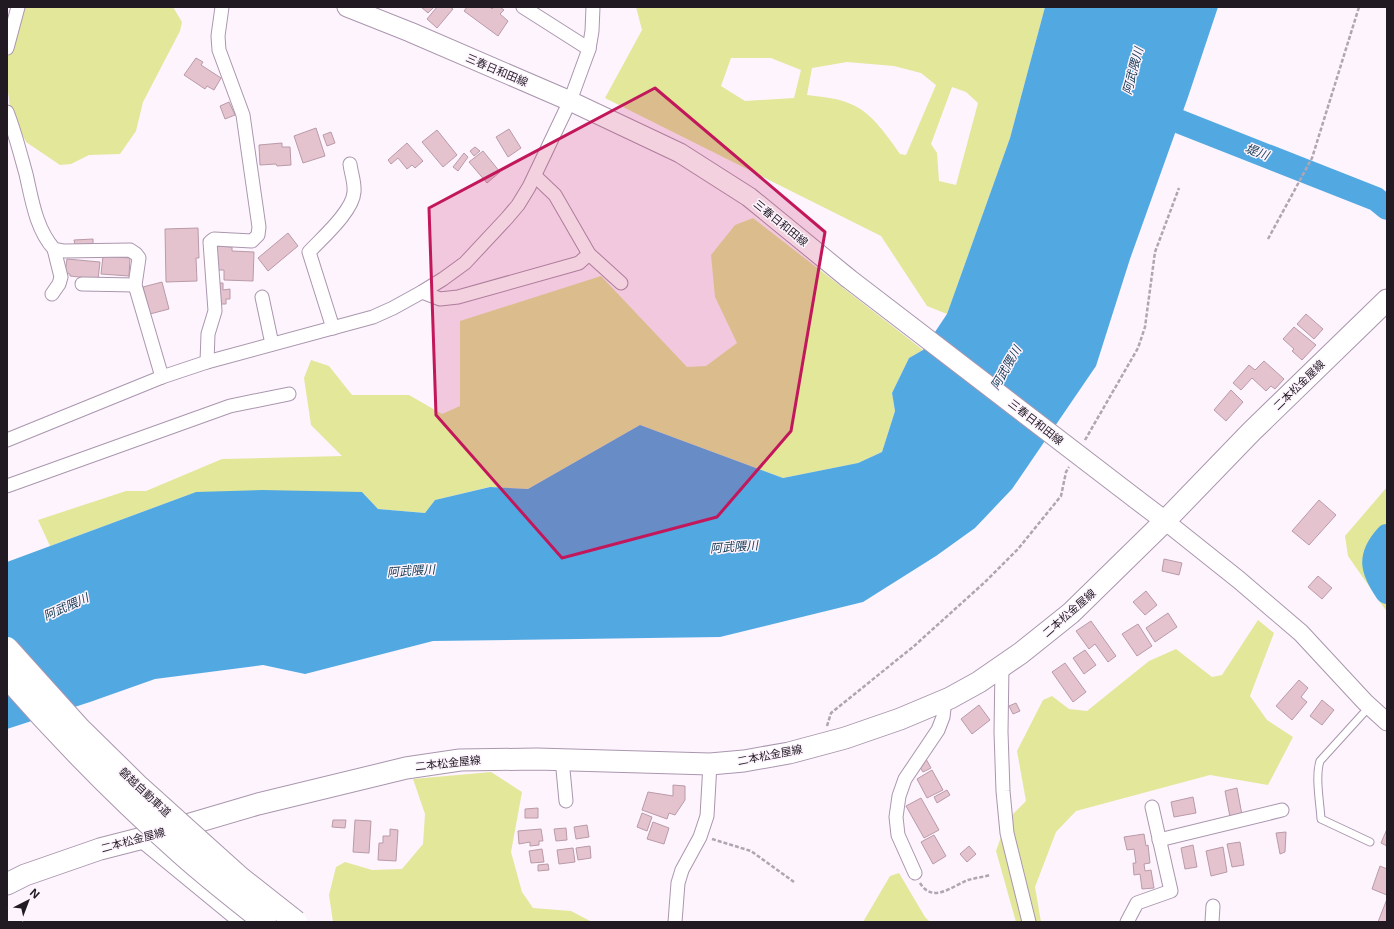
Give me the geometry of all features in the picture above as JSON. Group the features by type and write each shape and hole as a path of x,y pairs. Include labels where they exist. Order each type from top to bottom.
{"highway":[{"name":"磐越自動車道","path":"7,648 84,733 139,787 239,877 296,922"},
{"name":"磐越自動車道","path":"7,677 64,740 124,800 183,855 264,922"}],"main road":[{"name":"三春日和田線","path":"347,7 410,32 570,101 680,153 725,181 749,198 848,278 1165,521"},
{"name":"二本松金屋線","path":"7,884 25,875 100,849 140,840 258,804 406,768 460,760 562,760 710,764 744,761 782,755 845,738 945,700 979,682 1021,653 1071,613 1165,521 1251,432 1387,300"}],"street":[{"path":"7,48 18,7"},
{"path":"207,362 208,334 215,311 210,242 214,238 252,241 258,235 259,227 243,115 219,50 218,36 222,7"},
{"path":"523,7 589,49"},
{"path":"7,440 162,377 207,362 372,317 393,308 422,292 465,263 514,210 535,176 570,101 589,49 592,31 593,7"},
{"path":"7,112 14,130 35,212 47,241 54,249 61,277 59,284 52,294"},
{"path":"333,328 309,252 348,210 354,192 350,164"},
{"path":"535,176 555,195 589,254 621,283"},
{"path":"54,249 64,251 130,250 136,254 139,258 135,285 162,377"},
{"path":"422,292 440,299 458,297 579,263 589,254"},
{"path":"82,284 135,285"},
{"path":"262,297 272,344"},
{"path":"7,486 230,406 289,394"},
{"path":"1165,521 1239,580 1301,633 1387,722"},
{"path":"1002,666 1001,732 1003,791 1007,833 1029,922"},
{"path":"915,873 898,835 896,817 899,796 905,779 938,730 943,717 945,700"},
{"path":"562,760 566,801"},
{"path":"675,922 678,882 682,870 700,837 707,816 710,764"},
{"path":"1127,922 1137,903 1171,891 1152,807"},
{"path":"1160,840 1282,810"},
{"path":"140,840 240,922"},
{"path":"1212,922 1213,906"}],"lane":[{"path":"1370,706 1320,761 1318,766 1321,819 1370,842"}],"path":[{"path":"1268,239 1312,158 1359,7"},
{"path":"1084,442 1138,348 1144,327 1155,252 1179,188"},
{"path":"822,744 831,713 913,647 985,582 1018,549 1061,496 1066,472 1070,466"},
{"path":"700,837 721,841 751,851 794,882"},
{"path":"915,873 927,891 934,893 945,891 968,880 990,875"}],"highlighted area":[{"path":"655,88 825,232 791,431 717,517 562,558 436,415 429,208"}],"green space":[{"path":"20,7 173,7 182,22 180,31 143,102 136,131 120,154 89,155 71,164 60,165 26,142 11,114 7,84 7,58"},
{"path":"636,7 1045,7 1010,138 947,314 927,306 881,236 605,98 642,30","holes":["731,58 771,58 801,70 794,98 745,101 721,86","847,62 894,66 921,73 936,85 906,155 900,154 879,126 860,109 837,99 807,95 812,68","952,87 966,92 978,103 956,185 939,181 937,153 931,144"]},
{"path":"753,218 923,350 909,358 892,393 895,411 882,452 858,463 783,478 640,425 528,489 489,487 435,500 425,513 378,509 362,492 196,492 50,546 38,520 126,491 146,491 222,459 342,456 311,425 304,378 311,360 329,366 352,395 409,395 442,414 460,406 460,321 601,276 687,367 706,366 737,343 715,297 711,255 735,225"},
{"path":"1387,487 1387,612 1348,556 1345,536"},
{"path":"1258,620 1274,633 1250,696 1267,720 1293,737 1268,785 1210,775 1076,811 1056,832 1035,887 1041,922 1016,922 996,851 1007,820 1026,801 1017,751 1043,700 1052,696 1069,709 1087,711 1149,661 1176,649 1212,677 1222,675"},
{"path":"491,772 522,792 511,852 522,892 533,908 571,911 592,922 333,922 329,895 336,867 345,862 372,870 402,869 423,844 425,814 413,779"},
{"path":"899,873 925,917 930,922 863,922 890,876"}],"water":[{"name":"阿武隈川","path":"1045,7 1218,7 1188,97 1130,259 1096,366 1012,489 975,528 936,556 863,602 720,637 433,641 305,674 263,665 155,679 7,729 7,562 196,492 262,490 362,492 378,509 425,513 435,500 490,487 528,489 640,425 783,478 858,463 882,452 895,411 892,393 909,358 923,350 947,314 1010,138"}],"building":[{"path":"421,7 434,7 428,13"},
{"path":"437,7 450,7 453,9 437,28 427,19"},
{"path":"467,7 490,7 492,9 494,7 500,7 504,10 500,14 508,21 498,36 464,11"},
{"path":"196,58 203,62 201,65 221,78 214,90 207,86 205,89 184,75"},
{"path":"229,102 235,115 225,119 220,106"},
{"path":"316,128 325,156 303,163 294,136"},
{"path":"509,129 521,148 508,157 496,137"},
{"path":"437,130 457,155 443,167 422,142"},
{"path":"331,132 335,143 327,146 323,135"},
{"path":"282,143 282,147 290,147 291,165 260,165 259,145"},
{"path":"407,143 423,161 415,168 412,165 407,169 398,158 391,164 388,160"},
{"path":"475,147 480,151 474,156 470,151"},
{"path":"483,151 500,172 487,183 469,162"},
{"path":"464,153 468,157 458,171 453,167"},
{"path":"198,228 199,258 196,258 197,281 166,282 165,229"},
{"path":"288,233 298,246 268,271 258,258"},
{"path":"93,239 93,244 75,245 74,240"},
{"path":"216,246 232,247 232,251 254,252 253,281 224,280 224,270 215,270"},
{"path":"103,256 130,258 129,276 101,274"},
{"path":"67,259 100,262 98,279 70,276 70,274 65,273"},
{"path":"162,282 169,309 150,314 143,287"},
{"path":"219,283 223,283 223,290 230,289 230,299 226,299 226,304 221,304"},
{"path":"1306,314 1323,329 1314,339 1297,324"},
{"path":"1294,327 1316,345 1302,360 1292,351 1294,349 1283,339"},
{"path":"1264,361 1284,379 1275,389 1271,386 1266,391 1252,378 1241,390 1233,383 1249,365 1255,370"},
{"path":"1231,390 1243,402 1226,421 1214,410"},
{"path":"1319,500 1336,515 1309,545 1292,531"},
{"path":"1164,559 1182,563 1179,575 1162,571"},
{"path":"1318,576 1332,588 1322,599 1308,587"},
{"path":"1146,591 1157,605 1145,615 1133,602"},
{"path":"1168,613 1177,627 1155,642 1146,628"},
{"path":"1091,621 1116,656 1108,662 1095,644 1089,649 1076,631"},
{"path":"1138,624 1152,646 1137,656 1122,634"},
{"path":"1085,650 1096,665 1084,674 1073,658"},
{"path":"1065,663 1086,692 1073,702 1052,672"},
{"path":"1299,680 1308,688 1301,697 1307,702 1292,720 1276,706"},
{"path":"1322,700 1334,710 1322,725 1310,716"},
{"path":"1016,703 1020,711 1013,714 1009,706"},
{"path":"979,705 990,720 972,734 961,719"},
{"path":"926,759 931,768 923,772 918,764"},
{"path":"932,770 943,790 927,798 917,779"},
{"path":"673,785 685,786 685,800 675,815 669,813 667,819 642,810 648,792 673,796"},
{"path":"1237,788 1242,815 1230,817 1225,791"},
{"path":"947,790 950,795 937,803 934,797"},
{"path":"1193,797 1196,813 1174,817 1171,802"},
{"path":"921,798 939,830 924,838 906,806"},
{"path":"538,808 538,818 525,818 525,809"},
{"path":"642,813 652,817 647,831 637,827"},
{"path":"333,820 346,820 345,828 332,827"},
{"path":"355,820 371,821 369,853 353,852"},
{"path":"653,822 669,828 664,844 647,839"},
{"path":"587,825 589,837 576,839 574,827"},
{"path":"566,828 567,840 556,841 554,829"},
{"path":"390,829 398,830 396,861 378,860 379,843 383,843 383,836 390,836"},
{"path":"541,829 543,841 539,841 539,845 530,846 530,842 519,844 518,831"},
{"path":"1387,829 1387,846 1381,843"},
{"path":"1286,832 1285,852 1280,854 1276,833"},
{"path":"1144,834 1146,846 1148,845 1150,863 1144,864 1145,871 1151,870 1154,888 1142,889 1140,874 1134,875 1133,863 1136,863 1134,849 1127,850 1124,837"},
{"path":"934,835 946,856 933,864 921,842"},
{"path":"1240,842 1244,865 1232,867 1227,844"},
{"path":"1193,845 1197,867 1185,869 1181,848"},
{"path":"590,846 591,858 578,860 576,848"},
{"path":"969,846 976,854 967,862 960,854"},
{"path":"1223,847 1227,872 1211,876 1206,851"},
{"path":"573,848 575,862 559,864 557,850"},
{"path":"542,849 544,862 531,863 529,851"},
{"path":"548,864 549,870 538,871 538,865"},
{"path":"1380,866 1387,869 1387,895 1372,889"},
{"path":"1387,899 1387,922 1378,922"}],"waterway":[{"name":"堤川","path":"1150,110 1376,199 1387,208"},
{"name":"堤川","path":"1387,536 1377,551 1374,564 1378,577 1387,592"}]}
